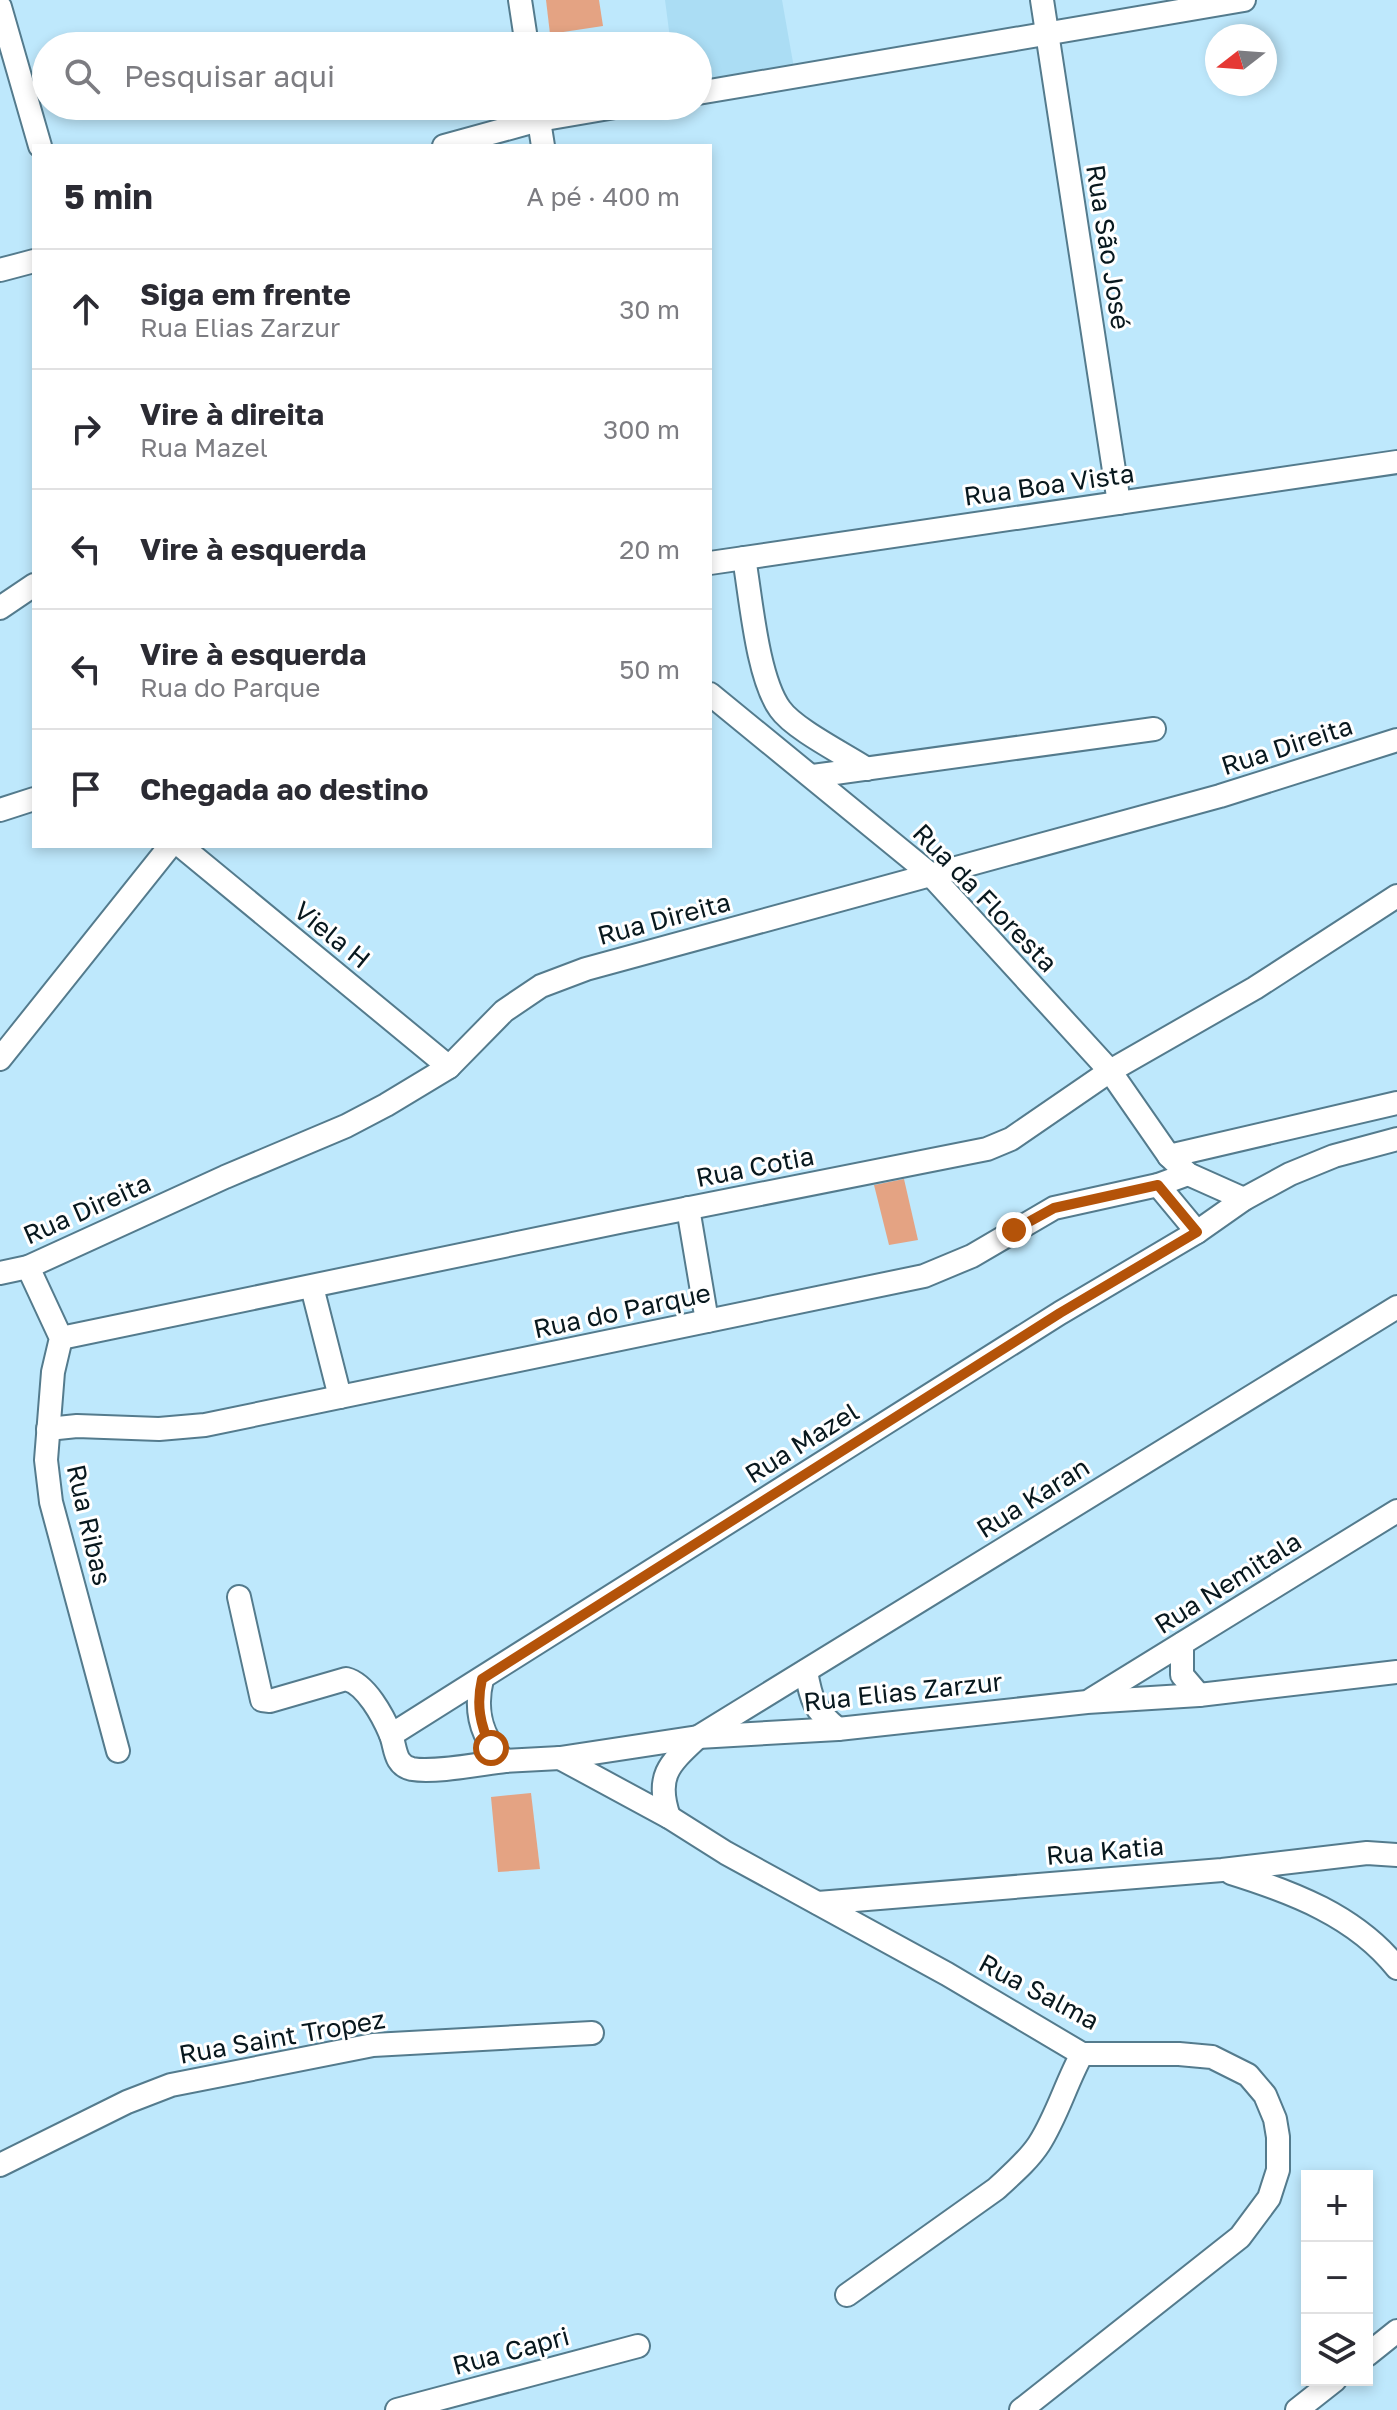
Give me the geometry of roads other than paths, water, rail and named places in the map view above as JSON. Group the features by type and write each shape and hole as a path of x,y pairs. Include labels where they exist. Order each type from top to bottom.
{"street":[{"path":"520,0 525,32"},
{"name":"Rua São José","path":"1042,0 1119,503"},
{"path":"712,91 1244,0"},
{"path":"0,7 32,118"},
{"path":"33,120 39,144"},
{"path":"450,144 518,120"},
{"path":"539,120 543,144"},
{"path":"0,270 32,262"},
{"name":"Rua Boa Vista","path":"712,563 1397,462"},
{"path":"744,558 763,666 780,709 793,721 867,769"},
{"path":"0,608 32,586"},
{"name":"Rua da Floresta","path":"712,696 930,874 1110,1071 1169,1156 1188,1174 1244,1199"},
{"path":"813,776 1154,729"},
{"name":"Rua Direita","path":"0,1273 28,1267 225,1177 346,1126 449,1067 504,1011 541,986 586,969 1220,796 1397,740"},
{"path":"0,810 32,800"},
{"path":"0,1059 168,848"},
{"name":"Viela H","path":"183,848 449,1067"},
{"name":"Rua Cotia","path":"61,1338 987,1149 1011,1139 1110,1071 1255,988 1397,896"},
{"path":"1169,1156 1397,1103"},
{"name":"Rua Mazel","path":"391,1735 1060,1313 1197,1232 1244,1199 1290,1174 1334,1156 1397,1139"},
{"name":"Rua do Parque","path":"48,1429 77,1426 159,1429 205,1425 924,1276 972,1256 1054,1208 1158,1185 1188,1174"},
{"path":"1158,1185 1197,1232"},
{"path":"688,1208 707,1321"},
{"path":"28,1267 61,1338"},
{"path":"312,1287 340,1397"},
{"name":"Rua Karan","path":"698,1737 1397,1307"},
{"name":"Rua Ribas","path":"61,1338 53,1372 46,1460 51,1502 118,1751"},
{"name":"Rua Nemitala","path":"1087,1702 1397,1511"},
{"path":"239,1597 262,1700 270,1701 346,1679 364,1688 391,1735"},
{"path":"1182,1644 1182,1675 1199,1695"},
{"path":"806,1671 814,1705 838,1729"},
{"name":"Rua Elias Zarzur","path":"391,1735 398,1760 409,1768 424,1769 560,1758 698,1737 838,1729 1087,1702 1199,1695 1397,1672"},
{"path":"482,1679 478,1712 483,1730 491,1748 505,1761"},
{"path":"669,1817 663,1799 663,1782 668,1768 698,1737"},
{"name":"Rua Salma","path":"560,1758 947,1974 1082,2054 1212,2057 1248,2075 1265,2095 1275,2119 1278,2170 1269,2198 1240,2237 1021,2410"},
{"name":"Rua Katia","path":"817,1903 1222,1870 1367,1853 1397,1855"},
{"path":"1222,1870 1272,1886 1346,1922 1384,1951 1397,1968"},
{"name":"Rua Saint Tropez","path":"0,2165 127,2102 171,2085 373,2045 592,2033"},
{"path":"847,2295 996,2189 1018,2169 1038,2146 1082,2054"},
{"path":"1373,2350 1397,2331"},
{"name":"Rua Capri","path":"397,2410 638,2346"},
{"path":"1297,2410 1327,2386"}]}
